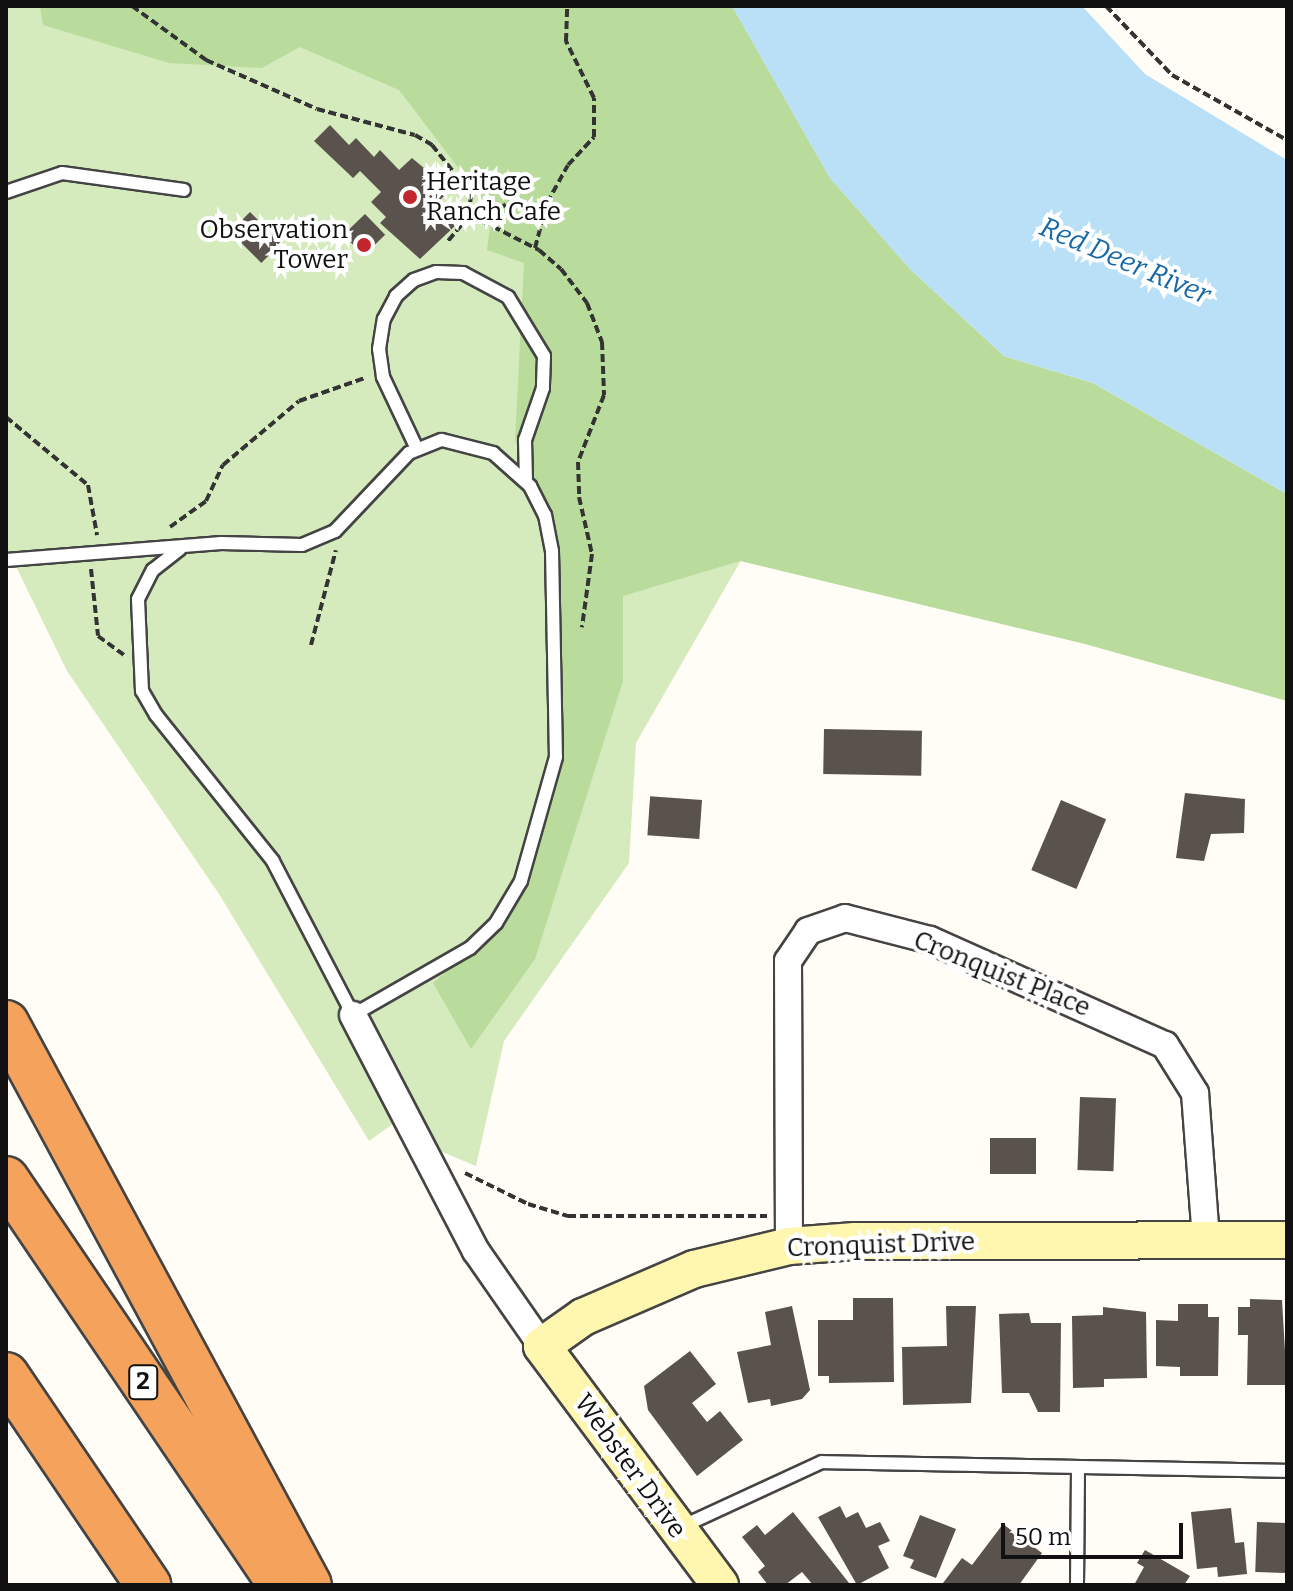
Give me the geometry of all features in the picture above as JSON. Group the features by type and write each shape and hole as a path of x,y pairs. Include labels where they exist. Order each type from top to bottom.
{"highway":[{"path":"6,1023 309,1585"},
{"name":"2","path":"6,1179 281,1585"},
{"path":"6,1375 148,1585"}],"street":[{"name":"Cronquist Place","path":"789,1246 788,961 808,931 845,918 930,940 1165,1045 1195,1093 1206,1240"},
{"path":"353,1015 476,1251 542,1346"},
{"name":"Cronquist Drive","path":"542,1346 583,1317 653,1284 789,1246 855,1241 1287,1240"},
{"name":"Webster Drive","path":"542,1346 720,1585"}],"lane":[{"path":"6,192 62,173 184,190"},
{"path":"417,449 382,372 379,349 384,319 396,296 414,280 436,272 463,273 508,297 528,323 546,364 525,440 526,480"},
{"path":"6,560 137,553 221,543 302,545 342,525 375,484 417,449 442,440 467,442 510,464 526,480 539,501 552,551 556,757 521,881 496,923 470,948 353,1015 273,861 156,715 142,691 136,612 141,588 161,562 180,549"},
{"path":"677,1530 792,1472 822,1462 1078,1471 1287,1471"},
{"path":"1077,1585 1078,1471"}],"path":[{"path":"132,6 206,60 317,109 424,139 469,188 465,221 448,241"},
{"path":"535,248 546,223 547,203 568,165 594,137 594,98 566,41 567,6"},
{"path":"1106,6 1172,75 1287,140"},
{"path":"482,221 504,206"},
{"path":"465,221 482,221 535,248 582,294 597,323 604,356 604,395 578,462 579,497 592,554 582,627"},
{"path":"137,553 206,501 219,468 299,401 382,372"},
{"path":"6,417 88,485 98,541 90,555 98,636 138,664"},
{"path":"311,645 342,525"}],"green space":[{"path":"6,6 732,6 830,178 909,268 636,743 629,863 504,1041 476,1166 440,1151 415,1108 369,1141 219,894 67,671 6,546"},
{"path":"40,6 732,6 830,178 909,268 1004,356 1093,383 1287,494 1287,701 1085,644 740,561 623,596 623,681 535,959 471,1049 433,983 480,942 548,815 561,760 559,585 544,501 515,441 524,263 487,250 492,212 399,90 300,47 262,68 169,63 43,25"}],"water":[{"name":"Red Deer River","path":"732,6 1082,6 1145,74 1287,160 1287,494 1093,383 1004,356 909,268 830,178"}],"building":[{"name":"Heritage Ranch Cafe","path":"330,125 349,145 356,138 374,157 380,150 399,170 412,158 450,190 437,203 457,224 420,259 380,223 386,217 371,202 381,192 360,171 353,178 314,141"},
{"path":"250,212 281,243 261,263 230,232"},
{"name":"Observation Tower","path":"365,214 385,235 364,256 343,235"},
{"path":"824,729 922,731 921,776 823,774"},
{"path":"1185,793 1245,799 1244,833 1211,834 1204,861 1176,858"},
{"path":"650,796 702,800 699,839 647,835"},
{"path":"1061,800 1106,819 1076,889 1031,870"},
{"path":"1080,1097 1116,1098 1113,1171 1077,1170"},
{"path":"990,1138 1036,1138 1036,1174 990,1174"},
{"path":"853,1298 893,1298 894,1382 829,1383 829,1376 818,1376 818,1320 853,1320"},
{"path":"1250,1299 1282,1300 1287,1385 1247,1385 1248,1335 1238,1335 1238,1307 1250,1307"},
{"path":"1178,1304 1208,1304 1208,1317 1219,1317 1218,1376 1180,1376 1180,1367 1156,1366 1156,1320 1178,1321"},
{"path":"792,1306 810,1390 802,1399 771,1406 770,1399 748,1403 737,1352 771,1345 765,1312"},
{"path":"946,1306 976,1306 971,1403 903,1405 902,1347 947,1346"},
{"path":"1103,1307 1146,1312 1147,1378 1104,1379 1104,1387 1073,1388 1072,1316 1103,1315"},
{"path":"1029,1313 1031,1323 1061,1323 1060,1412 1038,1412 1029,1393 1002,1393 999,1314"},
{"path":"690,1351 716,1384 692,1403 707,1422 720,1411 743,1440 697,1476 648,1410 644,1386"},
{"path":"840,1506 846,1518 858,1512 866,1528 880,1522 890,1541 878,1546 889,1568 857,1585 818,1517"},
{"path":"1231,1508 1235,1543 1244,1542 1247,1574 1218,1577 1217,1567 1197,1569 1191,1512"},
{"path":"793,1512 849,1583 813,1585 802,1572 785,1585 768,1585 758,1572 765,1566 742,1537 757,1525 765,1535"},
{"path":"920,1515 956,1529 936,1578 910,1568 914,1560 903,1556"},
{"path":"1257,1522 1287,1523 1285,1573 1255,1572"},
{"path":"1003,1524 1042,1553 1019,1585 943,1583 962,1558 972,1565"},
{"path":"1145,1550 1190,1576 1184,1585 1134,1585 1144,1567 1137,1563"}],"place":[{"name":"Heritage Ranch Cafe","path":"410,197"},
{"name":"Observation Tower","path":"364,245"}]}
